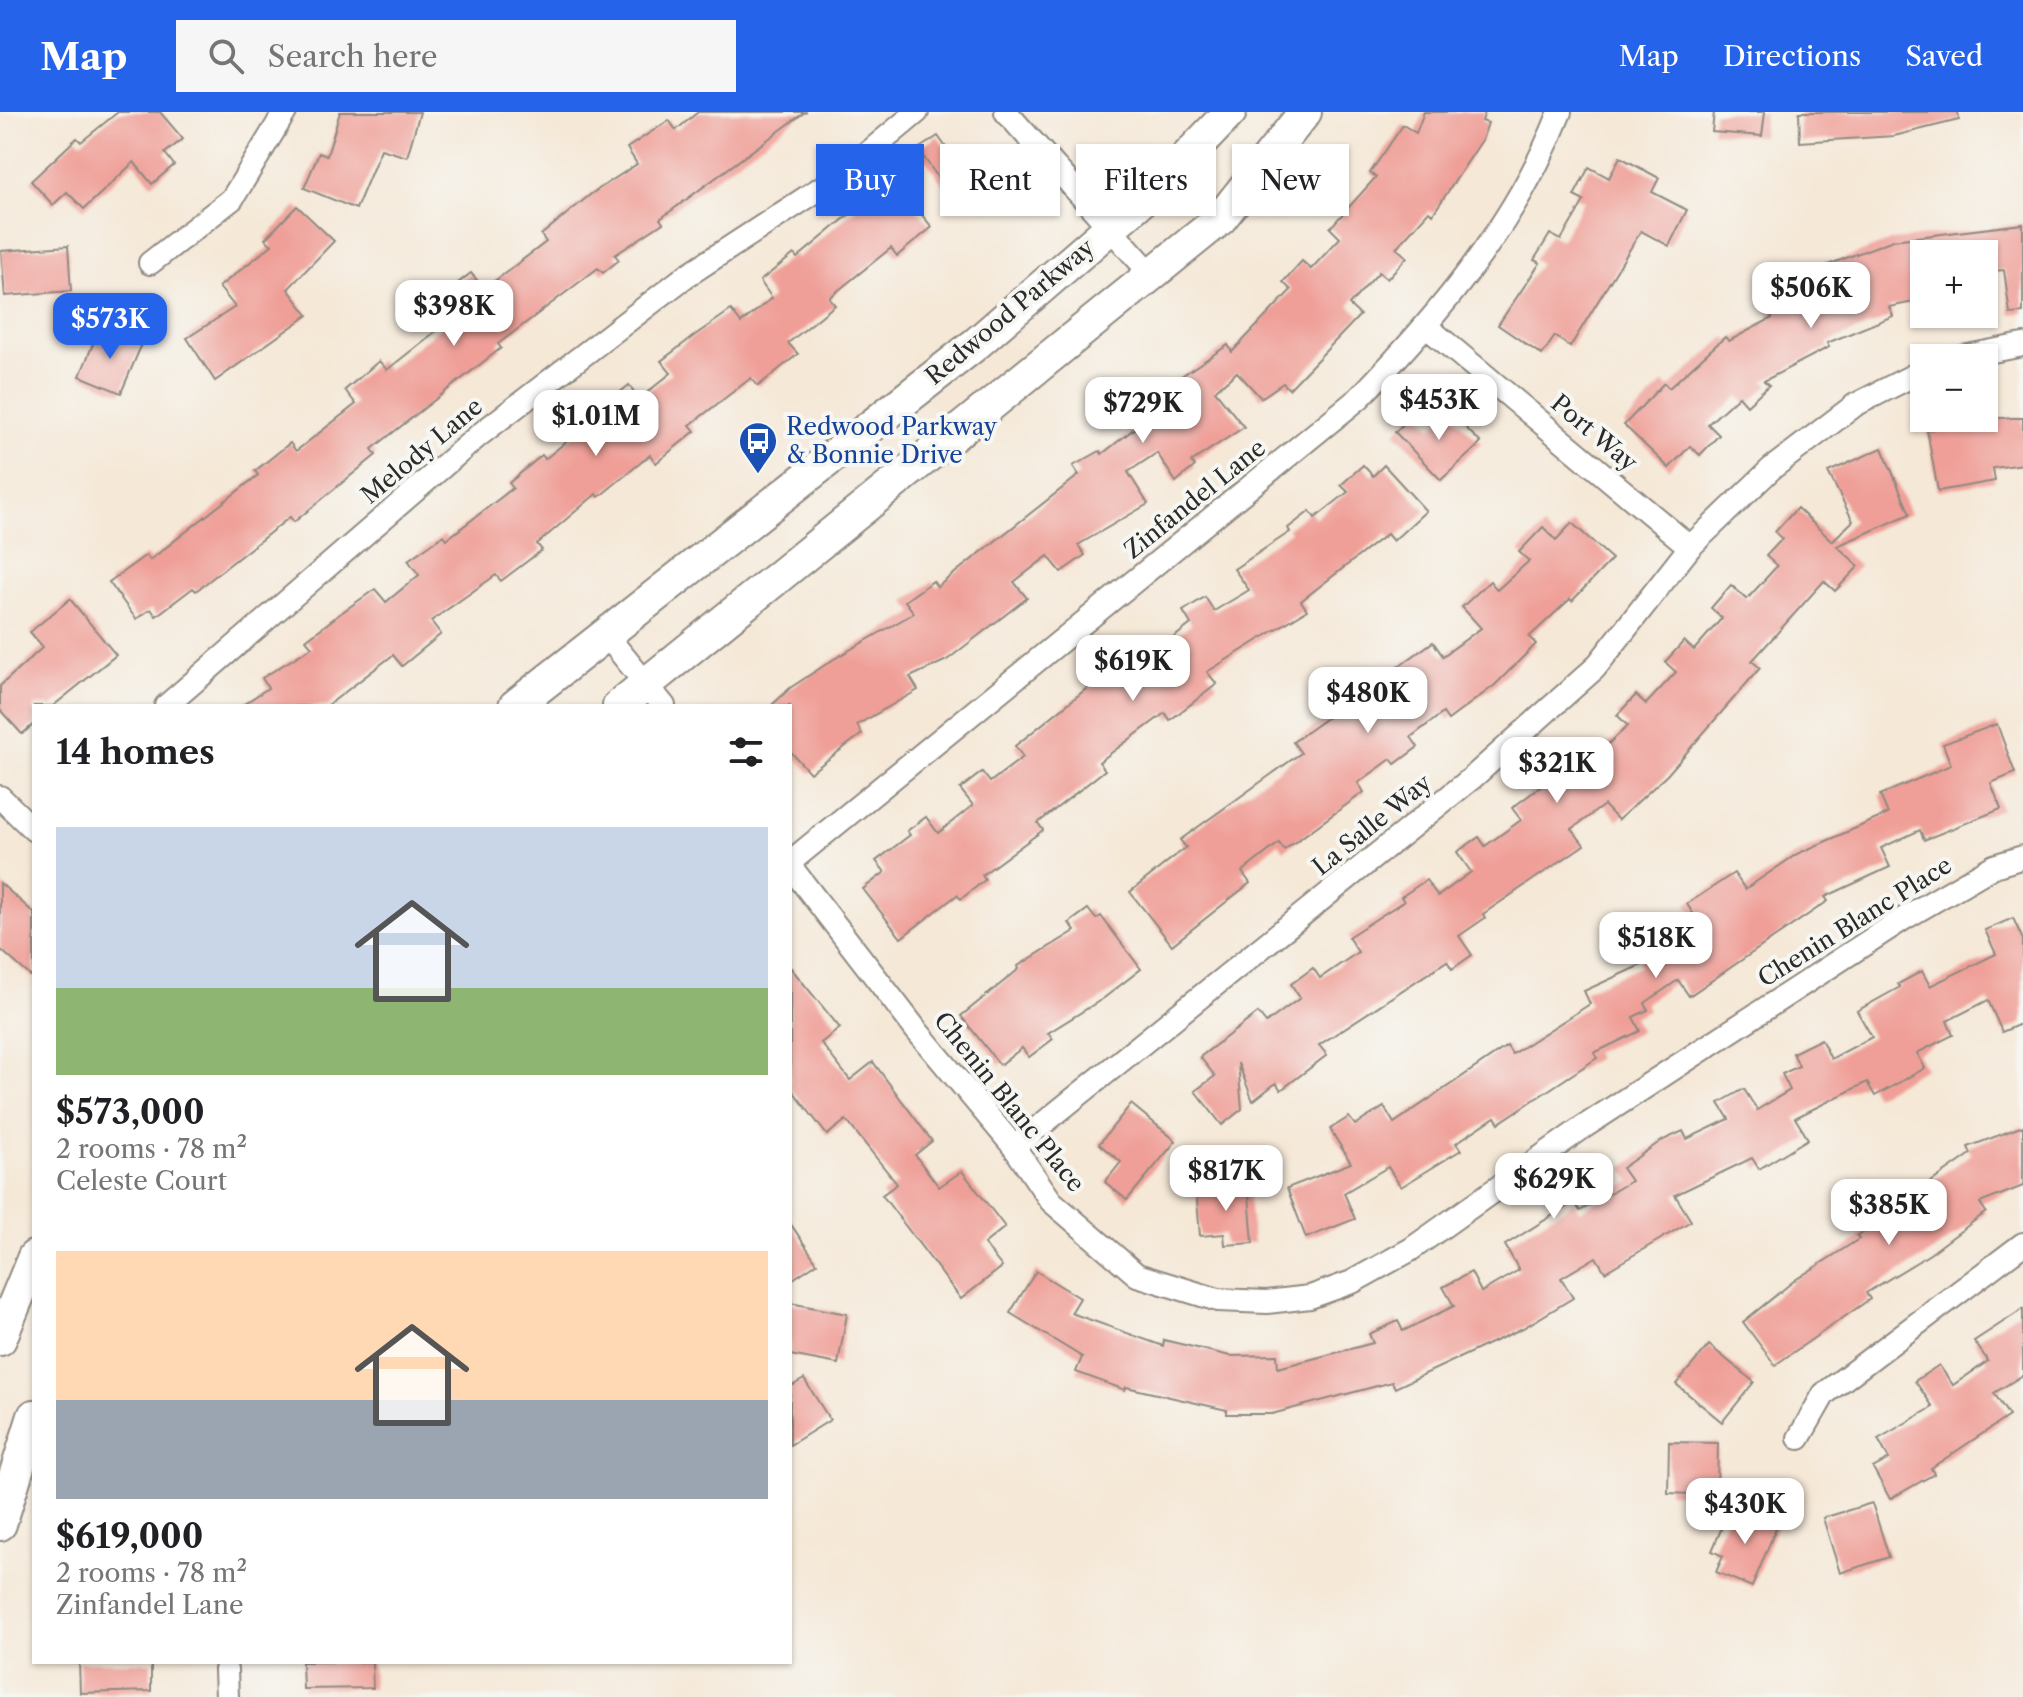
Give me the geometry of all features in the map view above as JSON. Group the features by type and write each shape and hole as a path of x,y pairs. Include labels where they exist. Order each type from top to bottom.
{"main road":[{"name":"Redwood Parkway","path":"518,704 977,343 1164,181 1230,112"},
{"path":"626,704 655,695 1220,219 1305,112"},
{"path":"0,1339 32,1262"},
{"path":"3,1505 32,1422"}],"street":[{"path":"150,263 232,199 285,112"},
{"name":"Melody Lane","path":"168,704 478,436 686,276 844,173 917,112"},
{"path":"1006,112 1153,276"},
{"name":"Zinfandel Lane","path":"792,862 1359,398 1427,327 1497,230 1546,148 1560,112"},
{"name":"Port Way","path":"1427,327 1690,547"},
{"path":"1998,350 2023,345"},
{"name":"La Salle Way","path":"1014,1147 1472,778 1595,668 1690,547 1771,469 1855,405 1910,377"},
{"path":"607,636 655,695"},
{"path":"0,797 32,826"},
{"name":"Chenin Blanc Place","path":"792,867 917,1031 1014,1147 1051,1201 1137,1275 1218,1300 1267,1302 1310,1297 1352,1282 1410,1250 1582,1128 1903,919 1994,866 2023,857"},
{"path":"1799,1438 1824,1394 2023,1244"},
{"path":"226,1670 227,1697"}],"building":[{"path":"118,112 160,112 183,139 165,153 174,165 152,184 134,162 84,209 67,192 53,205 31,181 77,138 81,142"},
{"path":"340,112 420,112 407,157 381,149 356,209 304,188 319,153 327,156"},
{"path":"698,112 805,112 660,219 663,223 615,255 619,260 603,273 598,268 498,344 501,348 372,449 376,455 294,522 290,517 196,591 193,588 156,616 151,609 136,619 109,582 146,555 150,560 258,475 255,471 290,443 296,451 356,404 345,390 379,361 387,370 446,323 431,304 471,273 484,289 546,242 541,235 591,194 637,164 627,148 669,120 676,130"},
{"path":"1424,112 1485,112 1482,121 1488,123 1482,140 1433,214 1429,211 1396,248 1407,257 1387,279 1379,272 1349,305 1360,315 1289,389 1283,383 1261,398 1237,372 1215,391 1244,427 1191,462 1195,466 1176,482 1157,453 1128,472 1148,504 1078,545 1085,555 1061,572 1048,556 1014,582 1027,598 947,660 910,677 918,690 857,725 862,734 810,773 792,753 792,704 773,704 790,688 834,659 914,613 905,601 933,581 937,587 1079,475 1073,466 1100,451 1102,454 1187,387 1180,377 1228,345 1232,352 1291,290 1283,282 1302,261 1311,269 1340,238 1330,228 1341,216 1349,216 1349,207 1376,177 1370,173 1403,125 1416,133"},
{"path":"1714,112 1765,112 1762,136 1712,132"},
{"path":"1799,112 1958,112 1959,120 1894,136 1800,142"},
{"path":"938,136 944,144 940,144 940,180 924,158 924,145"},
{"path":"1620,157 1659,178 1652,192 1687,210 1669,246 1641,231 1570,347 1555,336 1542,355 1498,325 1540,263 1534,260 1550,234 1561,240 1584,201 1574,196 1589,167 1609,178"},
{"path":"297,206 334,241 288,289 308,315 215,381 187,338 235,307 219,287 272,245 265,239"},
{"path":"848,216 923,216 932,227 897,256 891,248 829,298 835,305 788,343 798,354 758,386 751,378 690,425 695,431 656,463 650,455 599,497 596,494 537,544 542,550 501,581 496,575 431,621 441,634 402,666 393,655 330,704 244,704 268,688 262,678 312,647 306,640 341,613 375,589 386,602 419,575 408,560 444,535 447,539 513,488 509,483 542,455 545,459 610,406 607,403 629,385 639,399 671,373 661,361 695,335 731,310 741,323 772,298 760,281 794,254 797,258"},
{"path":"2023,224 2023,313 2010,314 2004,270 1998,271 1998,240 1910,240 1910,303 1889,307 1893,316 1827,343 1829,347 1764,381 1769,385 1747,405 1739,396 1708,424 1719,435 1700,455 1690,446 1669,468 1624,425 1664,383 1669,388 1725,337 1729,341 1772,318 1762,299 1812,271 1893,240"},
{"path":"68,246 71,291 5,296 1,251"},
{"path":"99,329 141,346 121,393 80,376"},
{"path":"1417,411 1432,427 1449,411 1481,443 1441,480 1395,432"},
{"path":"1998,418 2023,418 2023,464 1993,468 1995,481 1938,491 1927,432 1998,432"},
{"path":"1882,448 1910,514 1837,546 1859,566 1835,591 1824,581 1752,661 1760,668 1667,775 1618,820 1604,805 1572,829 1584,845 1483,914 1485,918 1459,936 1472,955 1452,969 1447,961 1319,1045 1327,1055 1281,1090 1276,1083 1253,1101 1238,1063 1242,1109 1222,1125 1195,1091 1215,1076 1200,1057 1258,1013 1266,1023 1300,998 1291,984 1313,968 1320,978 1358,952 1348,937 1404,901 1401,897 1426,880 1438,896 1471,872 1457,852 1479,837 1485,846 1521,820 1512,808 1568,766 1566,764 1587,745 1596,755 1628,726 1617,715 1636,695 1646,704 1676,672 1665,662 1684,641 1694,650 1722,618 1711,608 1731,585 1747,599 1777,566 1766,556 1782,539 1775,532 1797,508 1832,541 1853,521 1828,472"},
{"path":"1363,465 1373,476 1384,465 1426,511 1393,541 1387,534 1301,601 1307,610 1207,672 1217,684 1170,720 1165,713 1099,762 1105,770 1038,823 1043,830 982,875 985,880 961,899 957,895 901,938 863,889 885,872 876,861 910,835 907,831 926,817 938,833 973,805 960,789 982,772 990,782 1023,757 1015,746 1146,641 1155,652 1191,624 1183,611 1205,597 1214,611 1249,590 1234,569 1290,532 1288,528 1310,511 1315,518 1348,492 1341,485"},
{"path":"1572,523 1612,559 1572,601 1570,599 1529,637 1536,644 1495,685 1448,720 1443,713 1411,737 1418,747 1395,764 1391,759 1358,783 1364,792 1284,850 1279,843 1242,872 1250,883 1172,945 1130,892 1186,847 1180,840 1301,753 1293,742 1433,642 1443,656 1481,628 1462,607 1490,581 1497,590 1529,561 1519,552 1543,527 1556,540"},
{"path":"70,599 116,655 55,704 32,704 32,726 22,734 0,710 0,686 43,647 30,632"},
{"path":"1997,724 2015,773 1991,783 2001,809 1924,840 1920,830 1881,848 1890,867 1825,897 1828,901 1689,996 1678,980 1645,1003 1648,1010 1633,1017 1640,1031 1594,1053 1597,1058 1499,1123 1495,1117 1456,1143 1461,1150 1401,1187 1388,1167 1344,1193 1355,1219 1306,1238 1287,1188 1351,1163 1330,1129 1349,1117 1355,1125 1384,1107 1394,1123 1507,1046 1512,1054 1590,1004 1584,991 1641,965 1638,961 1697,920 1687,904 1734,873 1745,889 1797,854 1888,814 1880,795 1951,765 1943,744"},
{"path":"0,883 32,911 32,977 0,949"},
{"path":"1088,909 1096,919 1101,916 1141,969 1104,998 1048,1033 1053,1039 1029,1057 1022,1048 1000,1065 961,1016 1019,969 1018,966 1075,931 1069,923"},
{"path":"2013,918 2023,940 2023,1023 2002,1032 1988,1000 1947,1021 1953,1035 1917,1053 1925,1068 1875,1096 1867,1082 1795,1118 1808,1139 1759,1169 1752,1158 1675,1195 1691,1221 1605,1272 1596,1257 1561,1278 1573,1298 1523,1328 1395,1388 1392,1382 1272,1414 1227,1414 1227,1410 1126,1387 1125,1390 1076,1372 1082,1357 1010,1313 1036,1271 1080,1298 1071,1313 1163,1346 1164,1340 1230,1356 1277,1355 1278,1368 1373,1343 1369,1334 1398,1321 1403,1331 1454,1306 1443,1287 1471,1272 1481,1292 1519,1270 1505,1245 1574,1202 1580,1211 1631,1181 1622,1168 1661,1141 1683,1131 1687,1139 1729,1119 1719,1103 1744,1089 1757,1110 1790,1090 1782,1074 1799,1066 1793,1053 1821,1039 1831,1059 1872,1037 1857,1011 1922,971 1930,986 1996,954 1985,930"},
{"path":"792,969 840,1028 821,1043 850,1080 873,1062 932,1141 915,1155 939,1187 962,1171 1005,1227 984,1244 1002,1267 961,1299 882,1195 897,1184 846,1120 827,1135 792,1090"},
{"path":"1131,1104 1176,1141 1127,1200 1105,1182 1121,1162 1099,1144"},
{"path":"2023,1126 2023,1186 1980,1203 1986,1212 1930,1254 1866,1293 1870,1299 1775,1365 1743,1322 1795,1280 1859,1239 1857,1236 1915,1201 1911,1196 1971,1154 1968,1147"},
{"path":"1248,1183 1253,1243 1225,1245 1224,1234 1200,1236 1196,1188"},
{"path":"792,1226 817,1263 792,1280"},
{"path":"792,1303 847,1314 838,1364 792,1355"},
{"path":"2023,1309 2023,1375 1994,1393 2009,1416 1931,1468 1934,1474 1890,1499 1873,1468 1889,1459 1878,1439 1933,1407 1915,1381 1939,1365 1953,1385 1988,1361 1974,1341"},
{"path":"1709,1345 1754,1382 1722,1422 1676,1384"},
{"path":"804,1379 830,1420 792,1444 792,1386"},
{"path":"1669,1442 1718,1443 1717,1495 1668,1493"},
{"path":"1872,1503 1889,1557 1840,1573 1823,1518"},
{"path":"1755,1508 1780,1518 1752,1587 1716,1572 1723,1556 1712,1551 1727,1515 1748,1524"},
{"path":"79,1664 151,1664 151,1691 80,1693"},
{"path":"302,1664 372,1664 373,1688 303,1689"}],"place":[{"name":"Redwood Parkway & Bonnie Drive","path":"758,475"}]}
